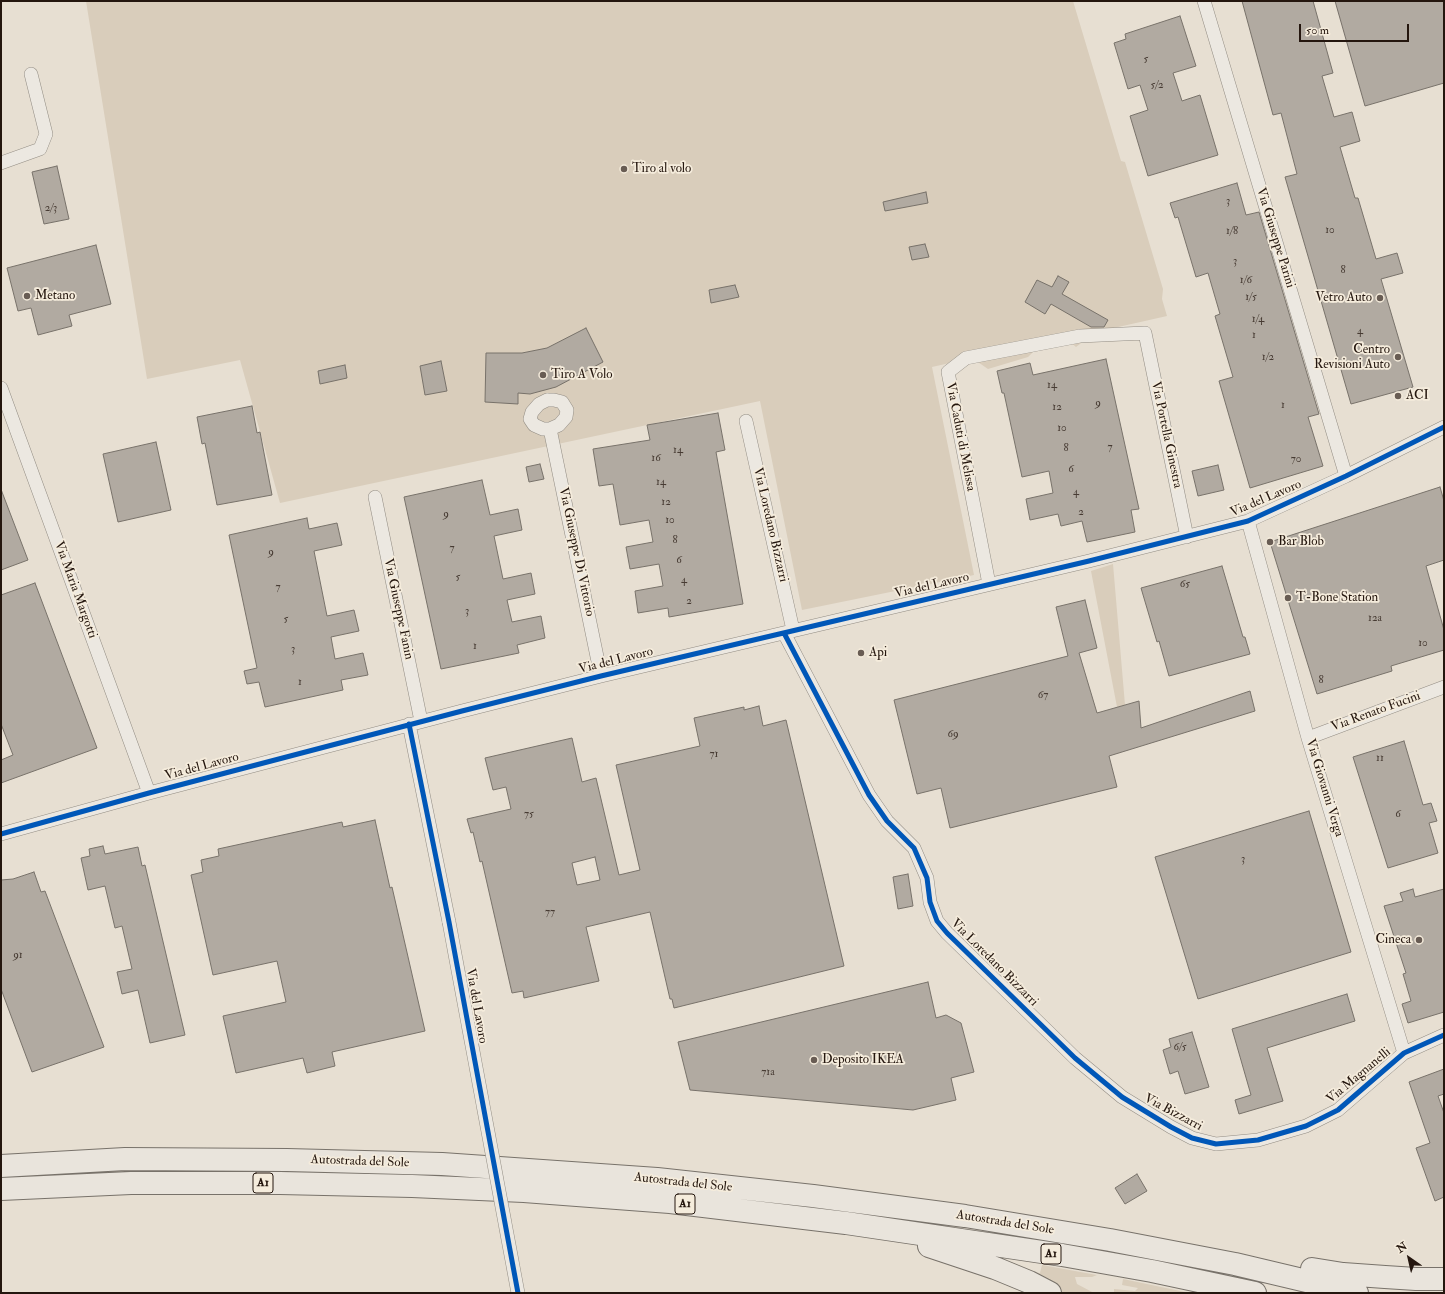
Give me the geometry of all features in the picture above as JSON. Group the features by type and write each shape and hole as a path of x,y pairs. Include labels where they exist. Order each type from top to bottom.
{"highway":[{"name":"Autostrada del Sole","path":"1,1166 125,1159 287,1160 442,1164 657,1179 813,1196 965,1216 1110,1240 1235,1264 1357,1293"},
{"name":"Autostrada del Sole","path":"1,1189 131,1183 280,1182 524,1191 670,1202 846,1223 1101,1262 1152,1271 1255,1293"},
{"path":"846,1223 967,1258 1029,1282 1050,1293"},
{"path":"1235,1264 1311,1269 1343,1274 1392,1278 1444,1279"}],"street":[{"name":"Via Giuseppe Parini","path":"1204,1 1346,476"},
{"path":"1,163 40,149 46,134 31,74"},
{"name":"Via Caduti di Melissa","path":"989,584 948,372 966,358 980,355 1080,336 1145,333"},
{"name":"Via Portella Ginestra","path":"1145,333 1187,536"},
{"name":"Via Maria Margotti","path":"1,388 149,793"},
{"name":"Via Loredano Bizzarri","path":"746,421 788,631 869,795 887,821 914,848 927,878 930,902 937,921 947,933 1075,1058 1122,1097"},
{"name":"Via del Lavoro","path":"1,834 149,793 601,676 1248,521 1346,476 1444,427"},
{"name":"Via Giuseppe Di Vittorio","path":"550,429 601,676"},
{"name":"Via Giuseppe Fanin","path":"375,497 415,723"},
{"name":"Via Giovanni Verga","path":"1248,521 1308,738 1404,1053"},
{"name":"Via Renato Fucini","path":"1308,738 1444,687"},
{"name":"Via del Lavoro","path":"415,723 449,922 518,1293"},
{"name":"Via Magnanelli","path":"1216,1144 1258,1140 1306,1126 1338,1110 1404,1053 1444,1035"},
{"name":"Via Bizzarri","path":"1122,1097 1192,1138 1216,1144"}],"shaded area":[{"path":"86,1 1073,1 1121,161 1125,162 1163,289 1162,299 1167,316 1096,332 1076,347 1066,338 1042,343 1028,357 988,369 972,358 932,367 974,575 802,610 760,401 280,503 240,360 147,379"},
{"path":"1113,564 1125,705 1117,707 1091,571"},
{"path":"1042,1265 1097,1275 1092,1277 1075,1277 1077,1284 1094,1293 1064,1293 1027,1272 1040,1273"},
{"path":"1123,1279 1190,1293 1114,1293 1114,1289 1135,1291 1138,1288 1122,1285"}],"building":[{"path":"1242,1 1313,1 1333,73 1322,76 1334,117 1352,112 1360,141 1340,147 1355,198 1358,198 1376,259 1397,253 1403,273 1381,279 1413,387 1351,404 1285,177 1297,174 1281,113 1273,115"},
{"path":"1335,1 1444,1 1444,83 1365,106"},
{"path":"1180,16 1196,66 1173,73 1182,101 1200,95 1218,155 1148,176 1130,116 1148,110 1140,85 1128,89 1114,43 1126,39 1125,34"},
{"path":"57,166 69,219 44,224 32,172"},
{"path":"1237,183 1246,215 1259,212 1319,414 1308,417 1323,466 1250,488 1219,381 1233,377 1215,316 1220,314 1208,273 1196,277 1178,217 1175,218 1170,203"},
{"path":"926,192 928,203 885,211 883,202"},
{"path":"925,244 929,257 912,260 909,247"},
{"path":"96,245 111,304 69,315 72,326 38,335 31,308 18,311 7,268"},
{"path":"1058,276 1069,282 1062,294 1108,320 1104,327 1091,327 1051,304 1045,314 1025,302 1037,280 1052,287"},
{"path":"735,285 739,297 711,303 709,290"},
{"path":"586,328 603,362 556,387 530,394 518,393 518,404 485,402 486,353 522,353 547,348"},
{"path":"1106,359 1139,509 1131,510 1135,532 1087,542 1082,521 1061,526 1058,514 1030,520 1026,499 1053,493 1049,471 1022,477 1004,393 1002,393 997,371 1030,363 1033,375"},
{"path":"441,361 447,391 425,395 420,366"},
{"path":"345,365 347,378 320,384 318,371"},
{"path":"252,406 257,433 260,432 272,495 217,505 205,443 202,444 197,417"},
{"path":"718,413 725,450 716,452 743,604 669,617 668,608 638,613 635,591 663,586 659,564 630,569 626,547 653,542 649,520 620,525 613,484 599,486 593,449 650,440 647,425"},
{"path":"156,442 171,510 118,522 103,454"},
{"path":"540,464 544,479 529,482 526,467"},
{"path":"1218,465 1224,490 1198,496 1192,471"},
{"path":"482,480 490,515 518,509 522,530 494,536 503,579 531,573 535,594 507,600 512,622 541,616 545,638 517,645 519,653 441,669 404,497"},
{"path":"1440,487 1444,501 1444,560 1426,566 1444,630 1444,650 1391,666 1392,671 1317,694 1270,542"},
{"path":"2,492 28,560 1,570 1,493"},
{"path":"307,518 309,529 337,523 342,545 314,551 327,616 354,610 359,631 331,637 335,659 363,653 368,675 341,680 343,690 265,707 259,682 247,684 244,671 257,668 229,535"},
{"path":"1222,566 1243,637 1245,637 1250,654 1169,676 1141,588"},
{"path":"35,583 97,748 1,783 1,760 13,755 1,724 1,595"},
{"path":"1085,600 1097,648 1079,653 1097,713 1139,701 1141,728 1250,691 1255,711 1109,756 1117,787 950,828 941,788 917,794 894,700 1068,656 1056,607"},
{"path":"759,706 763,726 786,720 844,966 674,1008 672,999 670,999 650,912 586,927 599,981 524,998 523,991 512,993 482,861 480,862 473,832 471,833 467,819 511,809 506,787 493,790 485,758 572,738 582,782 596,778 619,875 640,870 616,765 700,746 694,718 744,707 744,710","holes":["595,857 600,880 577,885 572,863"]},
{"path":"1404,741 1423,805 1431,803 1437,821 1429,823 1438,853 1388,868 1353,757"},
{"path":"1309,811 1351,952 1198,999 1155,857"},
{"path":"375,820 425,1031 332,1052 335,1066 307,1073 303,1058 236,1073 223,1016 286,1002 277,961 213,975 191,875 203,872 201,860 219,856 218,849 342,822 343,827"},
{"path":"103,846 105,854 138,847 142,866 145,865 185,1035 150,1043 138,990 122,994 117,972 132,969 122,926 115,928 105,886 88,890 81,858 90,856 89,849"},
{"path":"34,872 41,892 45,891 104,1047 32,1072 1,989 1,880 13,879"},
{"path":"908,874 913,906 898,909 893,877"},
{"name":"Cineca","path":"1413,889 1415,897 1444,889 1444,1012 1408,1023 1402,1004 1411,1001 1403,974 1406,973 1384,906 1403,901 1400,893"},
{"name":"Deposito IKEA","path":"928,982 936,1018 946,1015 961,1023 974,1072 951,1078 956,1100 913,1110 690,1090 678,1042"},
{"path":"1347,994 1355,1021 1267,1048 1283,1101 1239,1114 1235,1100 1251,1095 1232,1029"},
{"path":"1192,1032 1209,1087 1185,1094 1178,1071 1170,1074 1163,1050 1171,1047 1169,1039"},
{"path":"1444,1069 1444,1094 1438,1096 1444,1113 1444,1197 1435,1201 1416,1148 1430,1143 1409,1082"},
{"path":"1137,1174 1147,1191 1125,1204 1115,1188"}],"cycle path":[{"path":"1,834 149,793 601,676 1089,561 1248,521 1346,476 1444,427"},
{"path":"784,633 869,795 887,821 914,848 927,878 930,902 937,921 947,933 1075,1058 1122,1097 1171,1127 1192,1138 1216,1144 1258,1140 1306,1126 1338,1110 1404,1053 1444,1035"},
{"path":"409,724 449,922 518,1293"}],"place":[{"name":"Tiro al volo","path":"624,169"},
{"name":"Metano","path":"27,296"},
{"name":"Vetro Auto","path":"1380,298"},
{"name":"Centro Revisioni Auto","path":"1398,357"},
{"name":"Tiro A Volo","path":"543,375"},
{"name":"ACI","path":"1398,396"},
{"name":"Bar Blob","path":"1270,542"},
{"name":"T-Bone Station","path":"1288,598"},
{"name":"Api","path":"861,653"},
{"name":"Cineca","path":"1419,940"},
{"name":"Deposito IKEA","path":"814,1060"}]}
